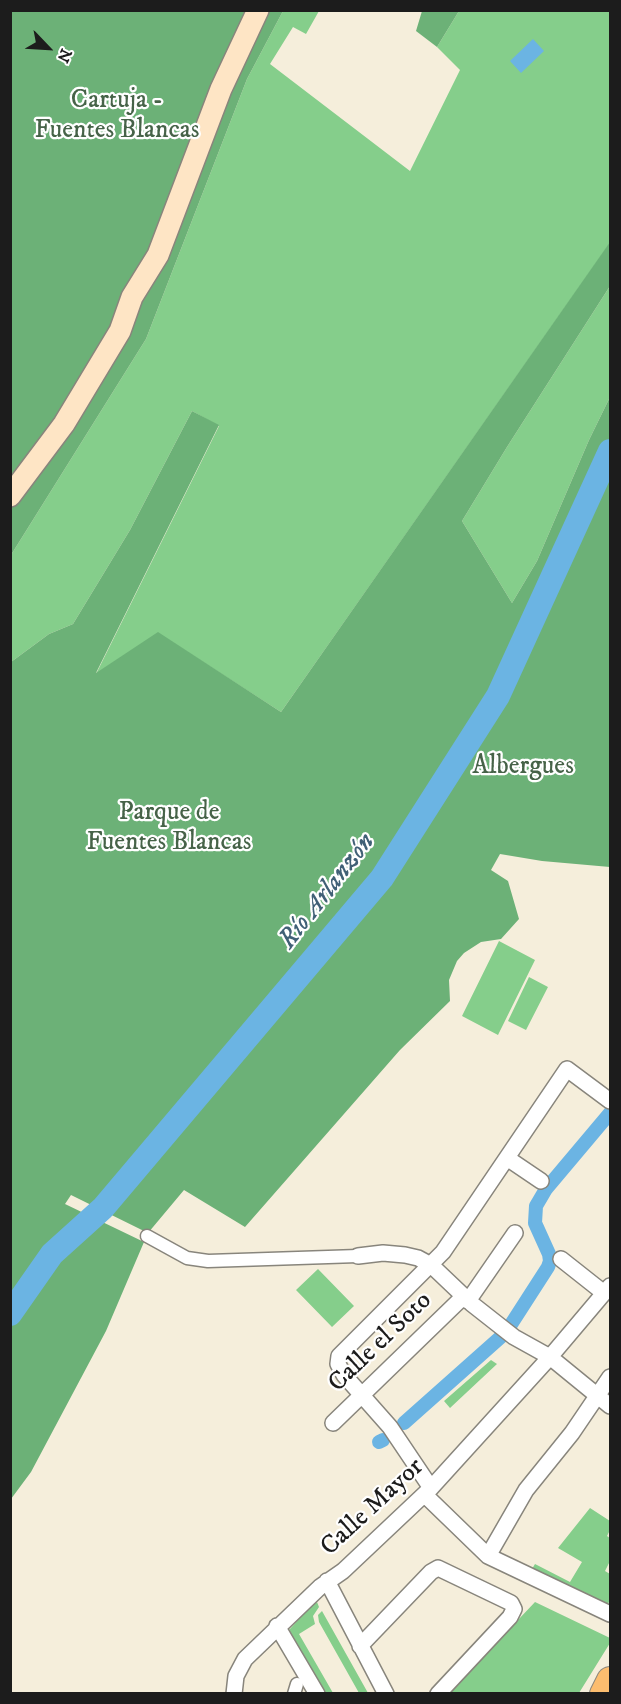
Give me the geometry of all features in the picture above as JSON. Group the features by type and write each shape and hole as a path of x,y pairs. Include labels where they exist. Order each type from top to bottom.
{"highway":[{"path":"603,1694 610,1680"}],"main road":[{"path":"10,496 64,424 120,331 132,297 158,255 222,89 258,10"}],"street":[{"path":"610,1101 567,1070 443,1252 343,1351 338,1364 344,1376 393,1431 428,1491 488,1556 610,1614"},
{"path":"507,1158 541,1181"},
{"name":"Calle el Soto","path":"333,1423 465,1298 515,1233"},
{"path":"147,1236 186,1258 208,1261 358,1256 383,1253 418,1258 431,1265 465,1298 507,1331 550,1357 610,1406"},
{"name":"Calle Mayor","path":"234,1694 236,1676 245,1659 277,1626 327,1581 343,1570 428,1491 550,1357 607,1289 561,1259"},
{"path":"488,1556 526,1490 572,1433 610,1377"},
{"path":"360,1646 430,1572 438,1568 511,1603 514,1609 510,1617 438,1694"},
{"path":"327,1581 386,1694"},
{"path":"277,1626 317,1694"}],"green space":[{"name":"Cartuja - Fuentes Blancas","path":"11,11 283,11 247,79 146,339 11,555"},
{"path":"283,11 319,11 306,34 293,27 270,64 410,171 460,70 437,47 459,11 610,11 610,243 281,712 158,633 96,674 219,426 192,411 130,530 73,624 49,634 11,662 11,555 146,339 247,79"},
{"path":"422,11 459,11 437,47 416,31"},
{"path":"610,242 610,286 462,521 512,603 537,561 610,397 610,867 542,861 500,854 491,870 508,881 519,919 501,939 481,942 464,953 457,961 449,980 450,1001 400,1050 245,1227 184,1190 148,1233 71,1195 65,1204 144,1242 106,1331 31,1472 11,1499 11,662 49,634 73,624 130,530 192,411 219,425 96,673 158,632 281,712"},
{"path":"610,286 610,397 537,561 512,603 462,521"},
{"path":"499,941 535,960 498,1035 462,1016"},
{"path":"529,977 548,987 526,1030 508,1021"},
{"path":"318,1269 354,1306 332,1327 296,1290"},
{"path":"491,1360 497,1364 450,1408 444,1401"},
{"path":"590,1508 610,1521 607,1536 610,1538 610,1561 605,1571 610,1574 610,1600 607,1606 532,1569 535,1564 570,1582 582,1562 558,1548"},
{"path":"317,1602 319,1607 313,1616 315,1624 299,1634 333,1693 326,1693 289,1630"},
{"path":"535,1602 610,1638 610,1643 579,1693 449,1693"},
{"path":"322,1611 368,1693 359,1693 319,1622 318,1615"}],"water":[{"path":"533,39 544,51 521,73 510,61"}],"waterway":[{"name":"Río Arlanzón","path":"10,1314 52,1254 103,1208 382,878 498,696 610,451"},
{"path":"510,1326 550,1261 535,1223 536,1206 546,1189 610,1113"},
{"path":"404,1423 503,1335"},
{"path":"379,1442 383,1440"}],"park label":[{"name":"Albergues","path":"523,768"},
{"name":"Parque de Fuentes Blancas","path":"169,829"}]}
